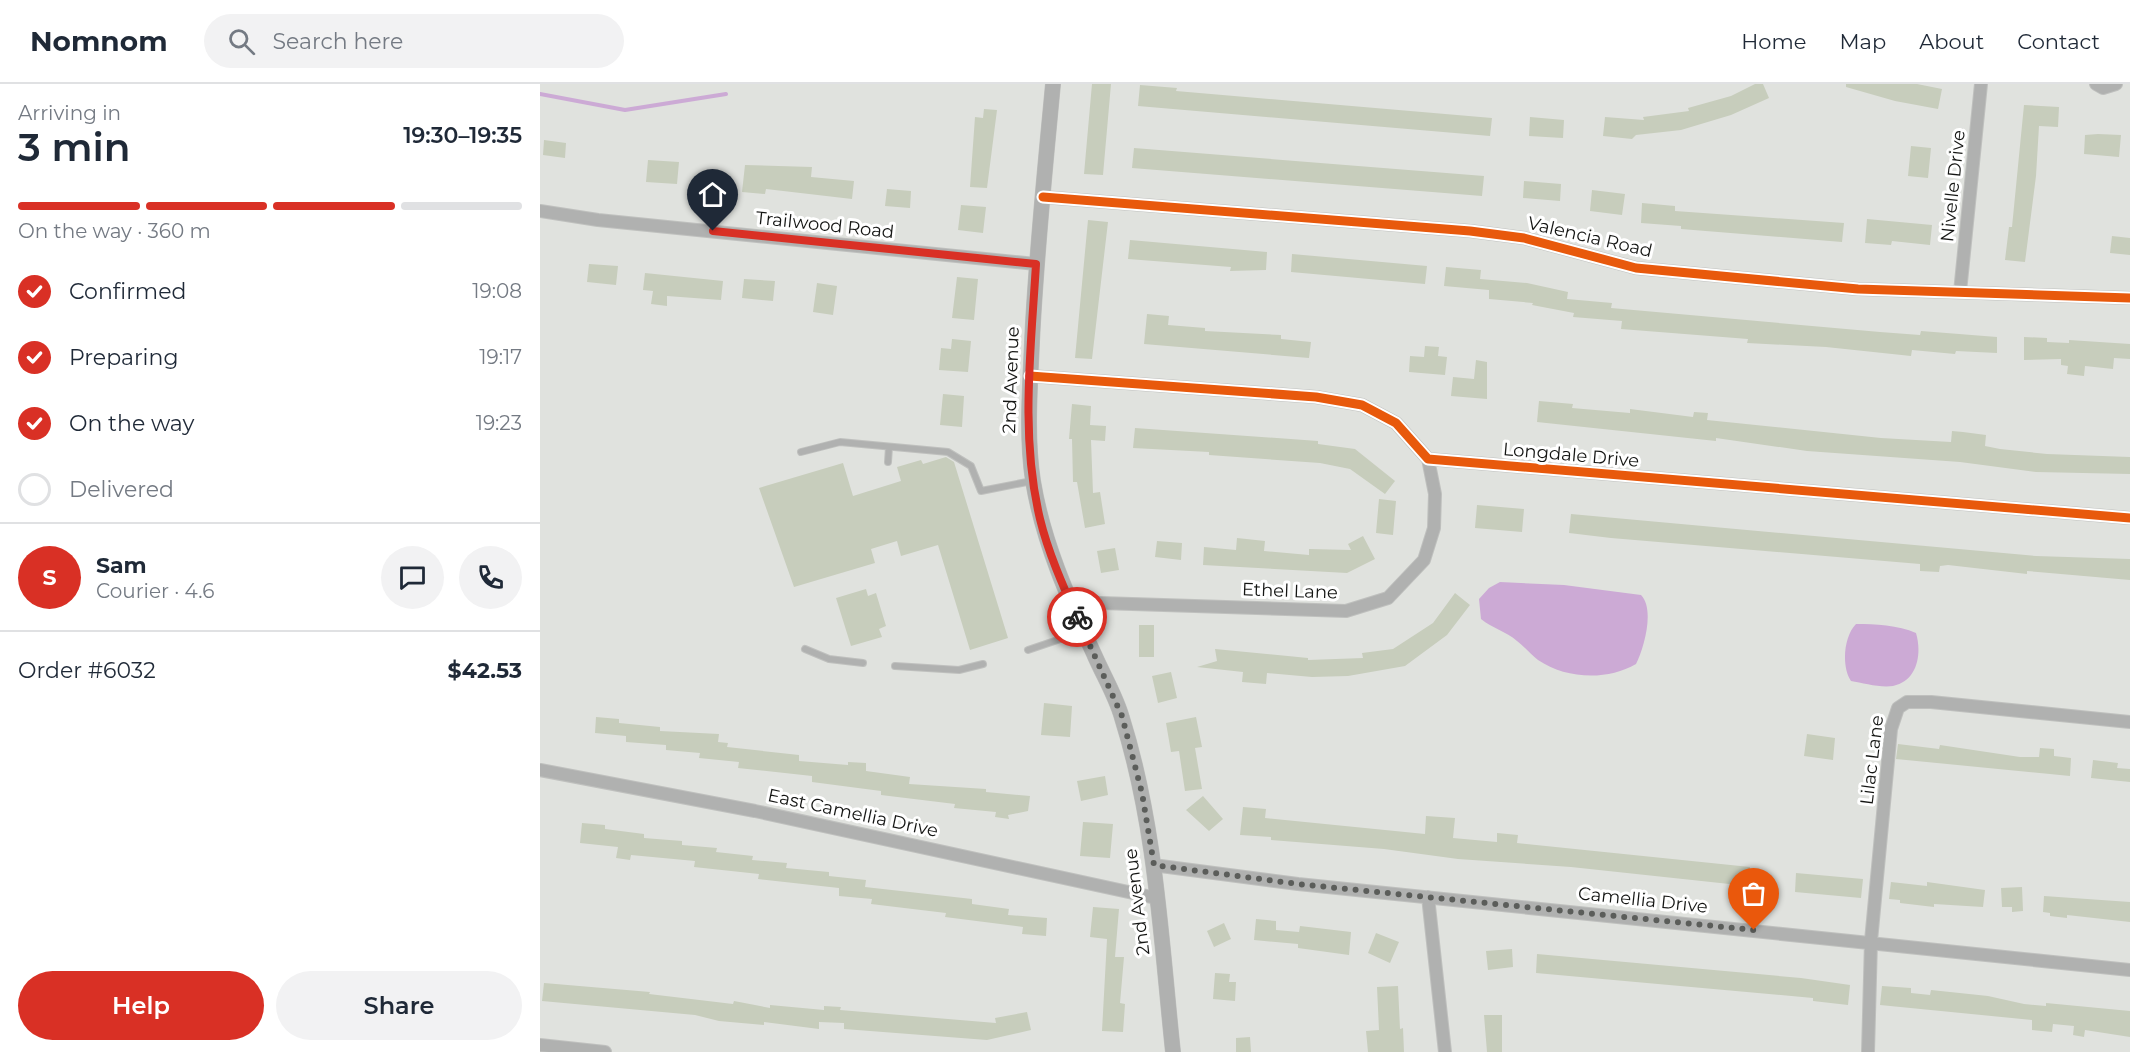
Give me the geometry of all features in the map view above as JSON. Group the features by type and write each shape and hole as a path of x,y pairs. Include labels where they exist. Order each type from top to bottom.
{"street":[{"name":"2nd Avenue","path":"1053,84 1036,264 1030,376 1028,430 1033,480 1040,519 1070,602 1122,716 1142,793 1154,865 1173,1052"},
{"name":"Nivelle Drive","path":"1960,292 1981,84"},
{"path":"2096,84 2103,88 2116,84"},
{"name":"Valencia Road","path":"1043,197 1470,231 1524,238 1636,268 1858,289 2130,298"},
{"name":"Trailwood Road","path":"540,211 598,220 1036,264"},
{"path":"1030,376 1316,397 1362,405 1396,423 1428,459"},
{"name":"Longdale Drive","path":"1428,459 2130,518"},
{"name":"Ethel Lane","path":"1070,602 1347,611 1388,598 1424,560 1434,528 1435,494 1428,459"},
{"name":"Lilac Lane","path":"1868,1052 1871,941 1892,729 1898,708 1907,702 1931,702 2130,722"},
{"name":"East Camellia Drive","path":"540,770 755,811 1156,897"},
{"name":"Camellia Drive","path":"1154,865 1196,872 1428,897 1871,941 2130,970"},
{"path":"1428,897 1444,1052"},
{"path":"540,1046 605,1052"}],"lane":[{"path":"801,452 840,442 948,452 972,466 981,491 1033,480"},
{"path":"888,462 889,447"},
{"path":"1028,650 1084,632"},
{"path":"805,649 829,659 863,663"},
{"path":"895,666 959,670 983,664"}],"shaded area":[{"path":"1500,582 1564,585 1641,595 1645,601 1648,619 1645,639 1636,664 1612,673 1587,676 1561,671 1538,660 1520,643 1481,619 1479,599 1489,588"},
{"path":"1856,624 1894,627 1916,633 1918,657 1913,672 1908,678 1893,686 1877,686 1851,681 1846,667 1845,651 1849,636"}],"building":[{"path":"1092,84 1111,84 1103,175 1084,174"},
{"path":"1755,84 1763,84 1769,98 1731,115 1681,130 1636,135 1632,139 1603,136 1605,117 1644,120 1643,117 1689,111 1688,108 1731,96"},
{"path":"1846,84 1917,84 1942,89 1938,109 1895,101 1846,87"},
{"path":"1140,85 1177,88 1176,91 1492,118 1490,136 1138,106"},
{"path":"2024,105 2059,107 2058,127 2039,126 2036,176 2025,262 2005,260 2009,227 2012,227"},
{"path":"984,109 997,110 987,188 970,187 975,117 983,118"},
{"path":"1530,117 1564,120 1563,138 1529,136"},
{"path":"2085,135 2121,135 2119,157 2084,154"},
{"path":"544,140 566,143 565,158 543,155"},
{"path":"1911,146 1931,148 1928,178 1908,176"},
{"path":"1134,148 1484,176 1482,196 1132,168"},
{"path":"648,160 679,162 677,184 646,182"},
{"path":"745,165 812,167 811,177 854,181 852,199 766,189 765,194 742,192"},
{"path":"1524,181 1561,184 1560,201 1523,198"},
{"path":"887,189 911,191 910,208 885,206"},
{"path":"1592,190 1625,194 1622,215 1590,211"},
{"path":"1642,203 1675,206 1675,211 1844,223 1842,242 1681,229 1681,226 1641,223"},
{"path":"961,205 986,207 983,233 958,230"},
{"path":"1867,219 1932,225 1930,245 1892,241 1891,245 1865,243"},
{"path":"1088,220 1108,222 1092,359 1075,358"},
{"path":"2112,236 2130,238 2130,255 2110,253"},
{"path":"1130,240 1267,252 1266,270 1230,271 1231,267 1128,259"},
{"path":"1292,254 1427,266 1425,284 1291,272"},
{"path":"589,264 618,266 616,285 587,282"},
{"path":"1446,267 1481,270 1480,279 1527,283 1568,292 1567,299 1612,303 1611,308 1880,332 1920,335 1921,331 1997,337 1997,353 1956,351 1955,354 1912,350 1911,356 1826,347 1747,343 1748,339 1621,329 1622,321 1573,317 1574,313 1532,305 1533,303 1489,299 1489,290 1444,286"},
{"path":"645,273 723,281 721,300 667,296 667,306 651,304 653,291 643,290"},
{"path":"957,277 978,279 974,320 952,318"},
{"path":"744,279 775,281 773,301 742,298"},
{"path":"817,283 837,286 833,315 813,312"},
{"path":"1147,314 1169,316 1168,325 1205,328 1205,331 1281,335 1281,339 1311,342 1309,358 1144,344"},
{"path":"2024,337 2047,338 2047,342 2069,343 2069,340 2130,344 2130,359 2114,358 2113,369 2085,366 2084,376 2067,374 2068,366 2061,365 2061,359 2024,360"},
{"path":"952,339 971,341 968,372 939,370 941,348 951,349"},
{"path":"1425,346 1439,347 1438,356 1447,357 1445,375 1409,372 1410,356 1424,357"},
{"path":"1476,360 1487,362 1487,399 1451,396 1453,377 1474,379"},
{"path":"943,394 964,396 962,427 940,425"},
{"path":"1539,401 1573,404 1572,408 1630,413 1630,409 1693,417 1694,412 1708,413 1707,420 1881,438 1951,442 1952,431 1963,432 1986,435 1985,446 2000,449 2047,454 2130,457 2130,474 2036,472 1960,462 1807,451 1716,438 1716,441 1537,422"},
{"path":"1072,404 1091,406 1090,425 1106,426 1105,441 1091,440 1093,493 1100,492 1105,524 1085,528 1077,482 1073,482 1072,439 1069,439"},
{"path":"1135,428 1318,441 1318,444 1355,449 1395,481 1385,494 1350,469 1320,463 1209,455 1209,452 1133,448"},
{"path":"946,457 954,462 1008,638 970,650 938,545 901,556 897,541 871,549 875,563 794,587 759,488 843,463 853,496 901,481 897,467 921,460 923,464"},
{"path":"1379,499 1396,501 1393,535 1376,533"},
{"path":"1477,505 1524,509 1522,532 1475,528"},
{"path":"1571,514 2036,556 2130,559 2130,580 2027,571 2027,574 1948,565 1940,566 1939,572 1920,571 1920,564 1611,538 1569,533"},
{"path":"1363,536 1375,559 1347,573 1203,565 1204,547 1236,550 1237,538 1265,541 1264,551 1309,555 1309,549 1351,550 1348,544"},
{"path":"1157,541 1182,543 1181,560 1155,557"},
{"path":"1115,548 1119,570 1101,573 1097,551"},
{"path":"866,589 868,596 876,593 886,626 879,629 882,637 851,646 836,598"},
{"path":"1455,593 1470,605 1447,635 1405,666 1348,676 1312,677 1267,673 1266,684 1242,682 1243,672 1197,667 1217,661 1215,649 1308,658 1308,660 1363,658 1362,653 1393,649 1433,623"},
{"path":"1139,625 1154,625 1154,657 1139,657"},
{"path":"1171,672 1177,698 1158,703 1152,676"},
{"path":"1044,703 1072,706 1070,737 1041,735"},
{"path":"596,717 619,719 619,723 660,727 660,731 719,734 718,742 728,743 727,747 799,755 799,761 848,765 848,762 866,763 866,771 910,777 909,784 986,789 986,792 1030,796 1028,811 1008,815 1009,819 995,817 996,812 954,808 955,804 881,795 881,791 812,782 812,776 738,768 739,762 699,758 700,753 666,750 666,745 626,742 626,736 595,733"},
{"path":"1196,717 1202,747 1195,748 1202,789 1185,791 1179,751 1171,752 1166,723"},
{"path":"1807,734 1835,738 1833,760 1804,756"},
{"path":"1898,744 1939,749 1940,745 2020,757 2039,757 2040,748 2054,749 2054,756 2071,758 2070,776 1896,759"},
{"path":"2093,760 2118,763 2117,768 2130,769 2130,782 2091,778"},
{"path":"1105,776 1108,795 1081,801 1077,781"},
{"path":"1203,796 1223,819 1209,831 1186,810"},
{"path":"1243,807 1266,809 1265,818 1425,834 1426,816 1455,818 1453,838 1497,842 1497,833 1518,835 1517,843 1750,867 1748,886 1571,867 1458,859 1384,849 1271,840 1271,837 1240,835"},
{"path":"1083,822 1113,824 1110,858 1080,856"},
{"path":"582,823 605,825 605,829 644,834 644,838 682,841 682,845 717,848 716,852 753,856 752,860 787,863 786,868 829,872 829,876 866,880 865,887 972,899 972,904 1009,909 1008,915 1047,918 1046,936 1022,934 1023,927 945,917 946,913 871,904 872,899 839,896 839,888 758,879 759,874 694,867 695,861 631,855 630,860 616,858 618,847 580,843"},
{"path":"1796,873 1863,879 1861,898 1795,892"},
{"path":"1891,882 1927,886 1927,882 1985,890 1983,907 1934,904 1934,907 1900,903 1900,900 1889,899"},
{"path":"2022,887 2023,911 2012,912 2012,907 2002,907 2001,888"},
{"path":"2044,896 2130,902 2130,922 2067,915 2067,918 2050,916 2050,913 2043,912"},
{"path":"1093,907 1119,909 1115,957 1124,957 1120,1003 1125,1004 1123,1032 1102,1031 1107,939 1090,937"},
{"path":"1256,919 1276,921 1276,930 1299,932 1300,926 1351,932 1349,955 1298,948 1298,944 1254,940"},
{"path":"1224,923 1231,939 1214,947 1207,931"},
{"path":"1376,933 1399,942 1390,963 1368,953"},
{"path":"1512,949 1513,967 1488,970 1486,951"},
{"path":"1537,954 1801,978 1850,985 1848,1005 1813,1001 1813,998 1536,973"},
{"path":"1215,973 1230,974 1229,982 1236,982 1235,1001 1213,999"},
{"path":"544,983 650,992 649,994 733,1004 734,1001 770,1008 770,1005 824,1010 824,1006 841,1007 840,1010 996,1023 995,1018 1027,1012 1031,1030 987,1040 844,1029 844,1023 819,1022 819,1029 764,1022 764,1025 719,1021 695,1015 542,1001"},
{"path":"1398,986 1400,1029 1403,1028 1404,1052 1368,1052 1366,1031 1379,1030 1377,987"},
{"path":"1882,986 1911,988 1911,993 1930,995 1931,990 1988,996 2024,1004 2046,1006 2046,1003 2130,1011 2130,1037 2085,1030 2084,1037 2073,1035 2074,1026 2053,1024 2052,1032 2032,1030 2032,1020 1880,1005"},
{"path":"1484,1015 1502,1015 1502,1052 1487,1052"},
{"path":"1250,1037 1251,1052 1236,1052 1236,1038"}],"waterway":[{"path":"540,94 625,110 726,94"}],"cycle path":[{"path":"1043,197 1470,231 1524,238 1636,268 1858,289 2130,298"},
{"path":"1030,376 1316,397 1362,405 1396,423 1428,459 2130,518"}],"way so far":[{"path":"1077,617 1122,716 1142,793 1154,865 1298,884 1754,930"}],"route":[{"path":"713,231 1036,264 1029,395 1029,454 1040,519 1048,546 1077,617"}]}
